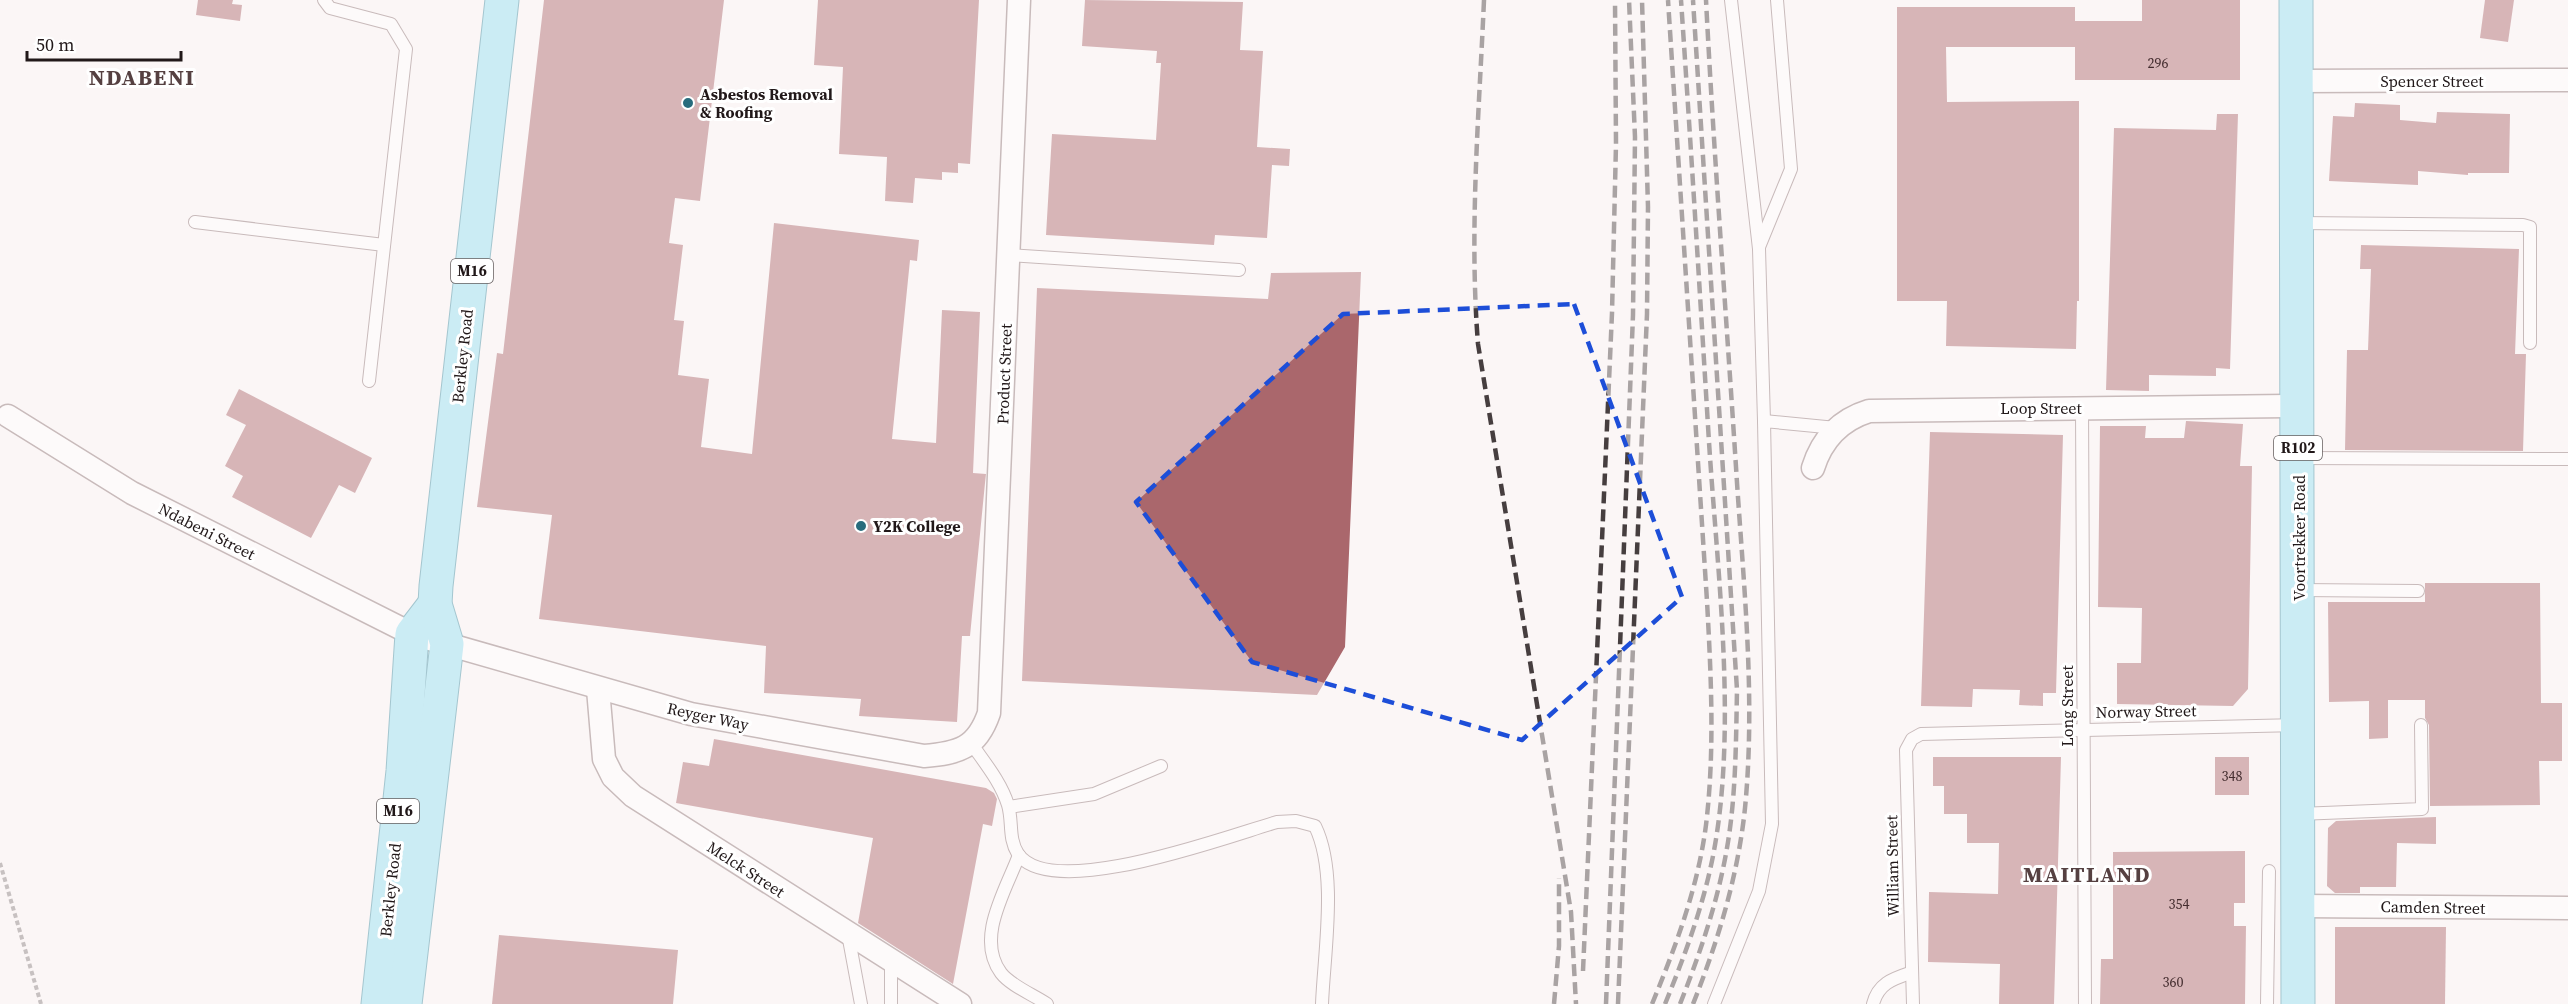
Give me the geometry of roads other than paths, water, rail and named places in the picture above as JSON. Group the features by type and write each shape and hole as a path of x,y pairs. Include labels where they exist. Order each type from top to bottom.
{"main road":[{"name":"Berkley Road","path":"378,1004 402,904 447,644 435,604 502,0"},
{"name":"Voortrekker Road","path":"2296,0 2300,724 2298,1004"},
{"path":"412,634 435,604"},
{"name":"Berkley Road","path":"405,1004 402,904 403,771 412,634"}],"street":[{"name":"Product Street","path":"971,743 983,730 989,713 1019,0"},
{"name":"Spencer Street","path":"2297,81 2568,80"},
{"name":"Loop Street","path":"1813,468 1824,443 1836,429 1853,416 1890,409 2298,406"},
{"name":"Ndabeni Street","path":"8,416 132,493 412,634 447,644"},
{"name":"Reyger Way","path":"447,644 691,714 924,756 954,753 971,743"},
{"name":"Melck Street","path":"598,689 600,740 604,759 613,777 633,796 960,1004"},
{"name":"Camden Street","path":"2299,906 2568,908"}],"lane":[{"path":"324,0 330,8 391,24 406,49 369,381"},
{"path":"1714,1004 1759,891 1772,824 1759,249 1731,0"},
{"path":"1759,249 1791,169 1777,0"},
{"path":"195,222 384,244"},
{"path":"2296,223 2523,225 2530,227 2530,343"},
{"path":"1009,255 1239,270"},
{"name":"Long Street","path":"2082,408 2085,1004"},
{"path":"1764,421 1836,429"},
{"path":"2298,458 2568,459"},
{"path":"2299,590 2418,591"},
{"name":"Norway Street","path":"1921,734 2300,724"},
{"path":"2299,814 2422,809 2421,725"},
{"name":"William Street","path":"1912,1004 1906,750 1912,740 1921,734"},
{"path":"971,743 1001,787 1009,807 1011,840 1019,855 1034,867 1058,872 1111,869 1276,822 1296,821 1315,826 1323,843 1328,871 1322,1004"},
{"path":"1009,807 1094,795 1161,766"},
{"path":"1019,855 994,922 991,952 1002,974 1047,1004"},
{"path":"2267,1004 2269,872"},
{"path":"848,934 861,1004"},
{"path":"891,961 891,1004"},
{"path":"1873,1004 1875,995 1887,980 1910,973"}],"railway":[{"path":"1484,0 1474,258 1478,344 1571,912 1576,1004"},
{"path":"1583,971 1612,313 1616,144 1615,0"},
{"path":"1606,1004 1633,315 1635,137 1629,0"},
{"path":"1618,1004 1647,314 1648,207 1642,0"},
{"path":"1652,1004 1678,938 1698,871 1706,825 1711,769 1711,685 1707,601 1668,0"},
{"path":"1665,1004 1695,923 1712,860 1722,792 1725,692 1681,0"},
{"path":"1680,1004 1708,924 1724,863 1731,823 1734,785 1737,690 1693,0"},
{"path":"1693,1004 1719,932 1742,833 1749,723 1745,595 1706,0"},
{"path":"1554,1004 1559,946 1559,878"}],"place":[{"name":"Asbestos Removal & Roofing","path":"688,103"},
{"name":"Y2K College","path":"861,526"}],"district":[{"name":"NDABENI","path":"142,77"},
{"name":"MAITLAND","path":"2087,874"}]}
